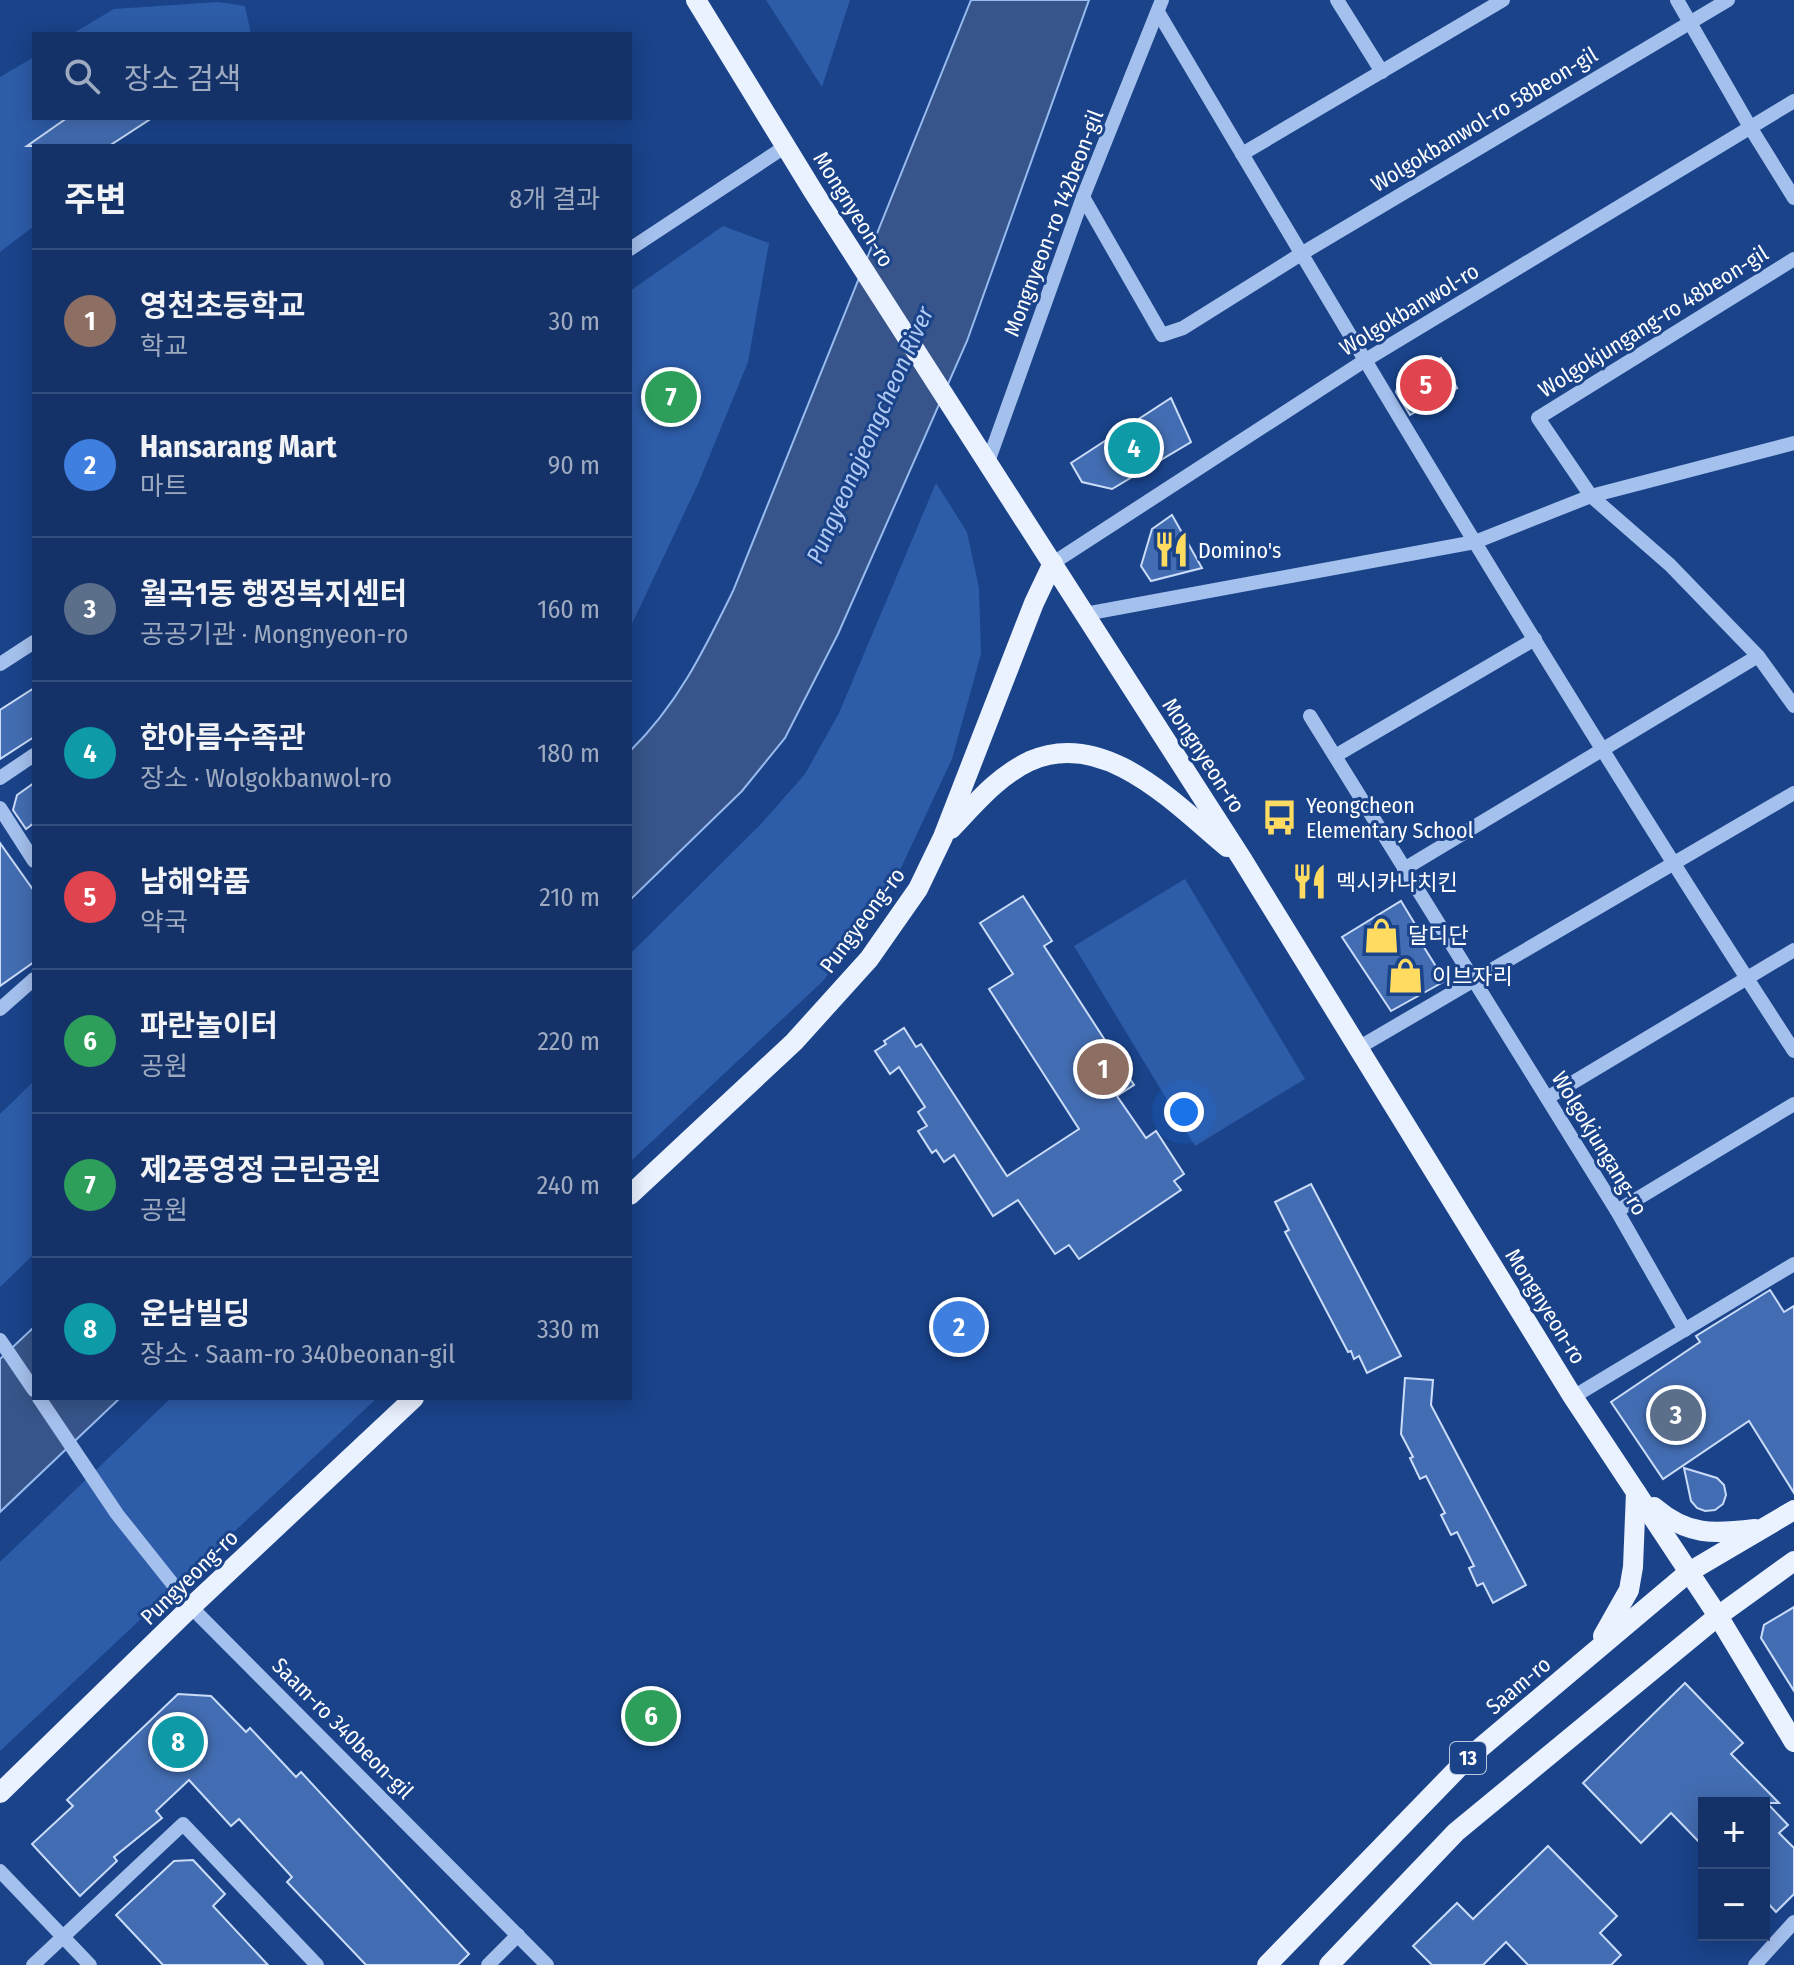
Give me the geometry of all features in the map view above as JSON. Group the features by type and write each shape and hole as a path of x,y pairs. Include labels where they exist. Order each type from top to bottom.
{"main road":[{"name":"Mongnyeon-ro","path":"696,0 813,191 1242,859 1573,1397 1718,1616 1794,1742"},
{"name":"Pungyeong-ro","path":"632,1193 794,1042 869,959 918,889 943,837 1034,603 1053,563"},
{"path":"943,837 987,791 1029,762 1054,753 1087,755 1128,769 1242,859"},
{"name":"Pungyeong-ro","path":"0,1793 191,1607 412,1400"},
{"path":"1636,1492 1671,1522 1713,1534 1765,1527"},
{"path":"1592,1654 1629,1590 1636,1492"},
{"name":"Saam-ro","path":"1267,1965 1466,1760 1689,1572 1794,1510"},
{"name":"13","path":"1329,1965 1456,1832 1718,1616 1794,1561"}],"street":[{"path":"1337,0 1382,72"},
{"path":"1242,154 1503,0"},
{"path":"1677,0 1794,198"},
{"name":"Wolgokbanwol-ro 58beon-gil","path":"1083,197 1162,335 1183,328 1301,254 1728,0"},
{"path":"1160,6 1242,154 1364,361 1673,865 1794,1051"},
{"name":"Mongnyeon-ro 142beon-gil","path":"988,462 1083,197 1160,6"},
{"name":"Wolgokbanwol-ro","path":"1053,563 1364,361 1794,101"},
{"path":"632,248 786,146"},
{"name":"Wolgokjungang-ro 48beon-gil","path":"1794,259 1538,418 1591,496 1670,565 1758,656 1794,706"},
{"path":"1085,614 1475,542 1591,496 1794,443"},
{"path":"1335,756 1535,639"},
{"path":"0,664 32,643"},
{"path":"1404,869 1758,656"},
{"name":"Wolgokjungang-ro","path":"1310,716 1617,1211 1685,1330"},
{"path":"0,778 32,756"},
{"path":"1358,1048 1794,793"},
{"path":"0,808 32,858"},
{"path":"1547,1098 1794,950"},
{"path":"0,1009 32,981"},
{"path":"1617,1211 1794,1104"},
{"path":"1573,1397 1794,1264"},
{"path":"0,1340 32,1387"},
{"name":"Saam-ro 340beon-gil","path":"40,1400 117,1514 191,1607 547,1965"},
{"path":"33,1965 183,1824 317,1965"},
{"path":"0,1871 90,1965"},
{"path":"1755,1965 1794,1922"},
{"path":"488,1965 518,1935"}],"shaded area":[{"path":"766,0 850,0 822,87"},
{"path":"218,2 245,6 251,32 75,32 114,9"},
{"path":"32,58 32,120 64,120 32,144 32,228 0,252 0,77"},
{"path":"723,226 769,243 748,362 698,484 632,624 632,290"},
{"path":"936,483 967,532 979,588 981,654 952,759 893,885 823,981 632,1160 632,952 761,824 805,774 839,713"},
{"path":"1185,879 1305,1079 1195,1146 1074,946"},
{"path":"32,1083 32,1256 0,1287 0,1114"},
{"path":"169,1400 375,1400 0,1751 0,1562"}],"water":[{"name":"Pungyeongjeongcheon River","path":"971,0 1089,0 967,341 838,634 785,738 742,791 632,898 632,749 676,695 733,591"},
{"path":"32,1329 32,1400 118,1400 0,1512 0,1359"}],"building":[{"path":"64,120 149,120 112,144 27,146"},
{"path":"1441,358 1457,388 1410,415 1396,392 1399,382"},
{"path":"1171,398 1191,442 1112,489 1082,482 1071,463"},
{"path":"1172,515 1202,568 1151,581 1141,566 1152,529"},
{"path":"32,689 32,738 0,759 0,710"},
{"path":"32,784 32,824 26,829 13,810 17,795"},
{"path":"0,843 32,888 32,963 0,986"},
{"path":"1023,896 1052,941 1044,946 1134,1085 1117,1096 1146,1138 1156,1131 1184,1174 1174,1181 1181,1190 1079,1259 1069,1245 1055,1254 1018,1200 993,1216 954,1155 944,1162 936,1150 932,1153 918,1131 927,1126 918,1112 925,1107 899,1067 890,1074 875,1051 904,1028 916,1047 921,1044 1007,1176 1079,1129 989,989 1013,974 980,923"},
{"path":"1401,901 1421,934 1417,936 1445,981 1391,1011 1342,937"},
{"path":"1311,1184 1401,1356 1367,1373 1359,1356 1354,1359 1351,1351 1348,1352 1285,1232 1289,1230 1275,1202"},
{"path":"1770,1290 1784,1312 1794,1306 1794,1493 1749,1421 1663,1479 1611,1402 1700,1342 1696,1336"},
{"path":"1405,1378 1433,1380 1431,1405 1526,1585 1493,1603 1483,1583 1477,1586 1469,1568 1474,1566 1457,1532 1451,1535 1441,1515 1445,1513 1426,1476 1420,1479 1410,1458 1413,1457 1401,1434"},
{"path":"1684,1468 1717,1478 1724,1485 1726,1495 1723,1504 1715,1510 1697,1508 1691,1501"},
{"path":"1794,1607 1794,1691 1761,1638 1764,1625"},
{"path":"1685,1683 1743,1743 1731,1754 1779,1803 1770,1803 1770,1797 1698,1797 1698,1841 1671,1813 1641,1843 1583,1783"},
{"path":"178,1694 211,1696 246,1732 250,1728 296,1777 301,1772 469,1954 458,1965 366,1965 287,1882 292,1877 239,1819 231,1826 189,1780 156,1811 162,1818 114,1857 117,1861 80,1896 32,1844 73,1806 67,1800"},
{"path":"1770,1806 1788,1825 1779,1833 1794,1848 1794,1894 1776,1912 1770,1906"},
{"path":"1548,1846 1617,1916 1600,1933 1621,1955 1611,1965 1528,1965 1506,1942 1483,1965 1432,1965 1413,1946 1457,1903 1473,1919"},
{"path":"193,1860 225,1894 213,1906 268,1965 163,1965 116,1915 174,1861"}],"place":[{"name":"남해약품","path":"1426,385"},
{"name":"제2풍영정 근린공원","path":"671,397"},
{"name":"한아름수족관","path":"1134,448"},
{"name":"Domino's","path":"1172,550"},
{"name":"Yeongcheon Elementary School","path":"1280,818"},
{"name":"멕시카나치킨","path":"1310,882"},
{"name":"달디단","path":"1382,935"},
{"name":"이브자리","path":"1406,976"},
{"name":"영천초등학교","path":"1103,1069"},
{"name":"Hansarang Mart","path":"959,1327"},
{"name":"월곡1동 행정복지센터","path":"1676,1415"},
{"name":"파란놀이터","path":"651,1716"},
{"name":"운남빌딩","path":"178,1742"}]}
